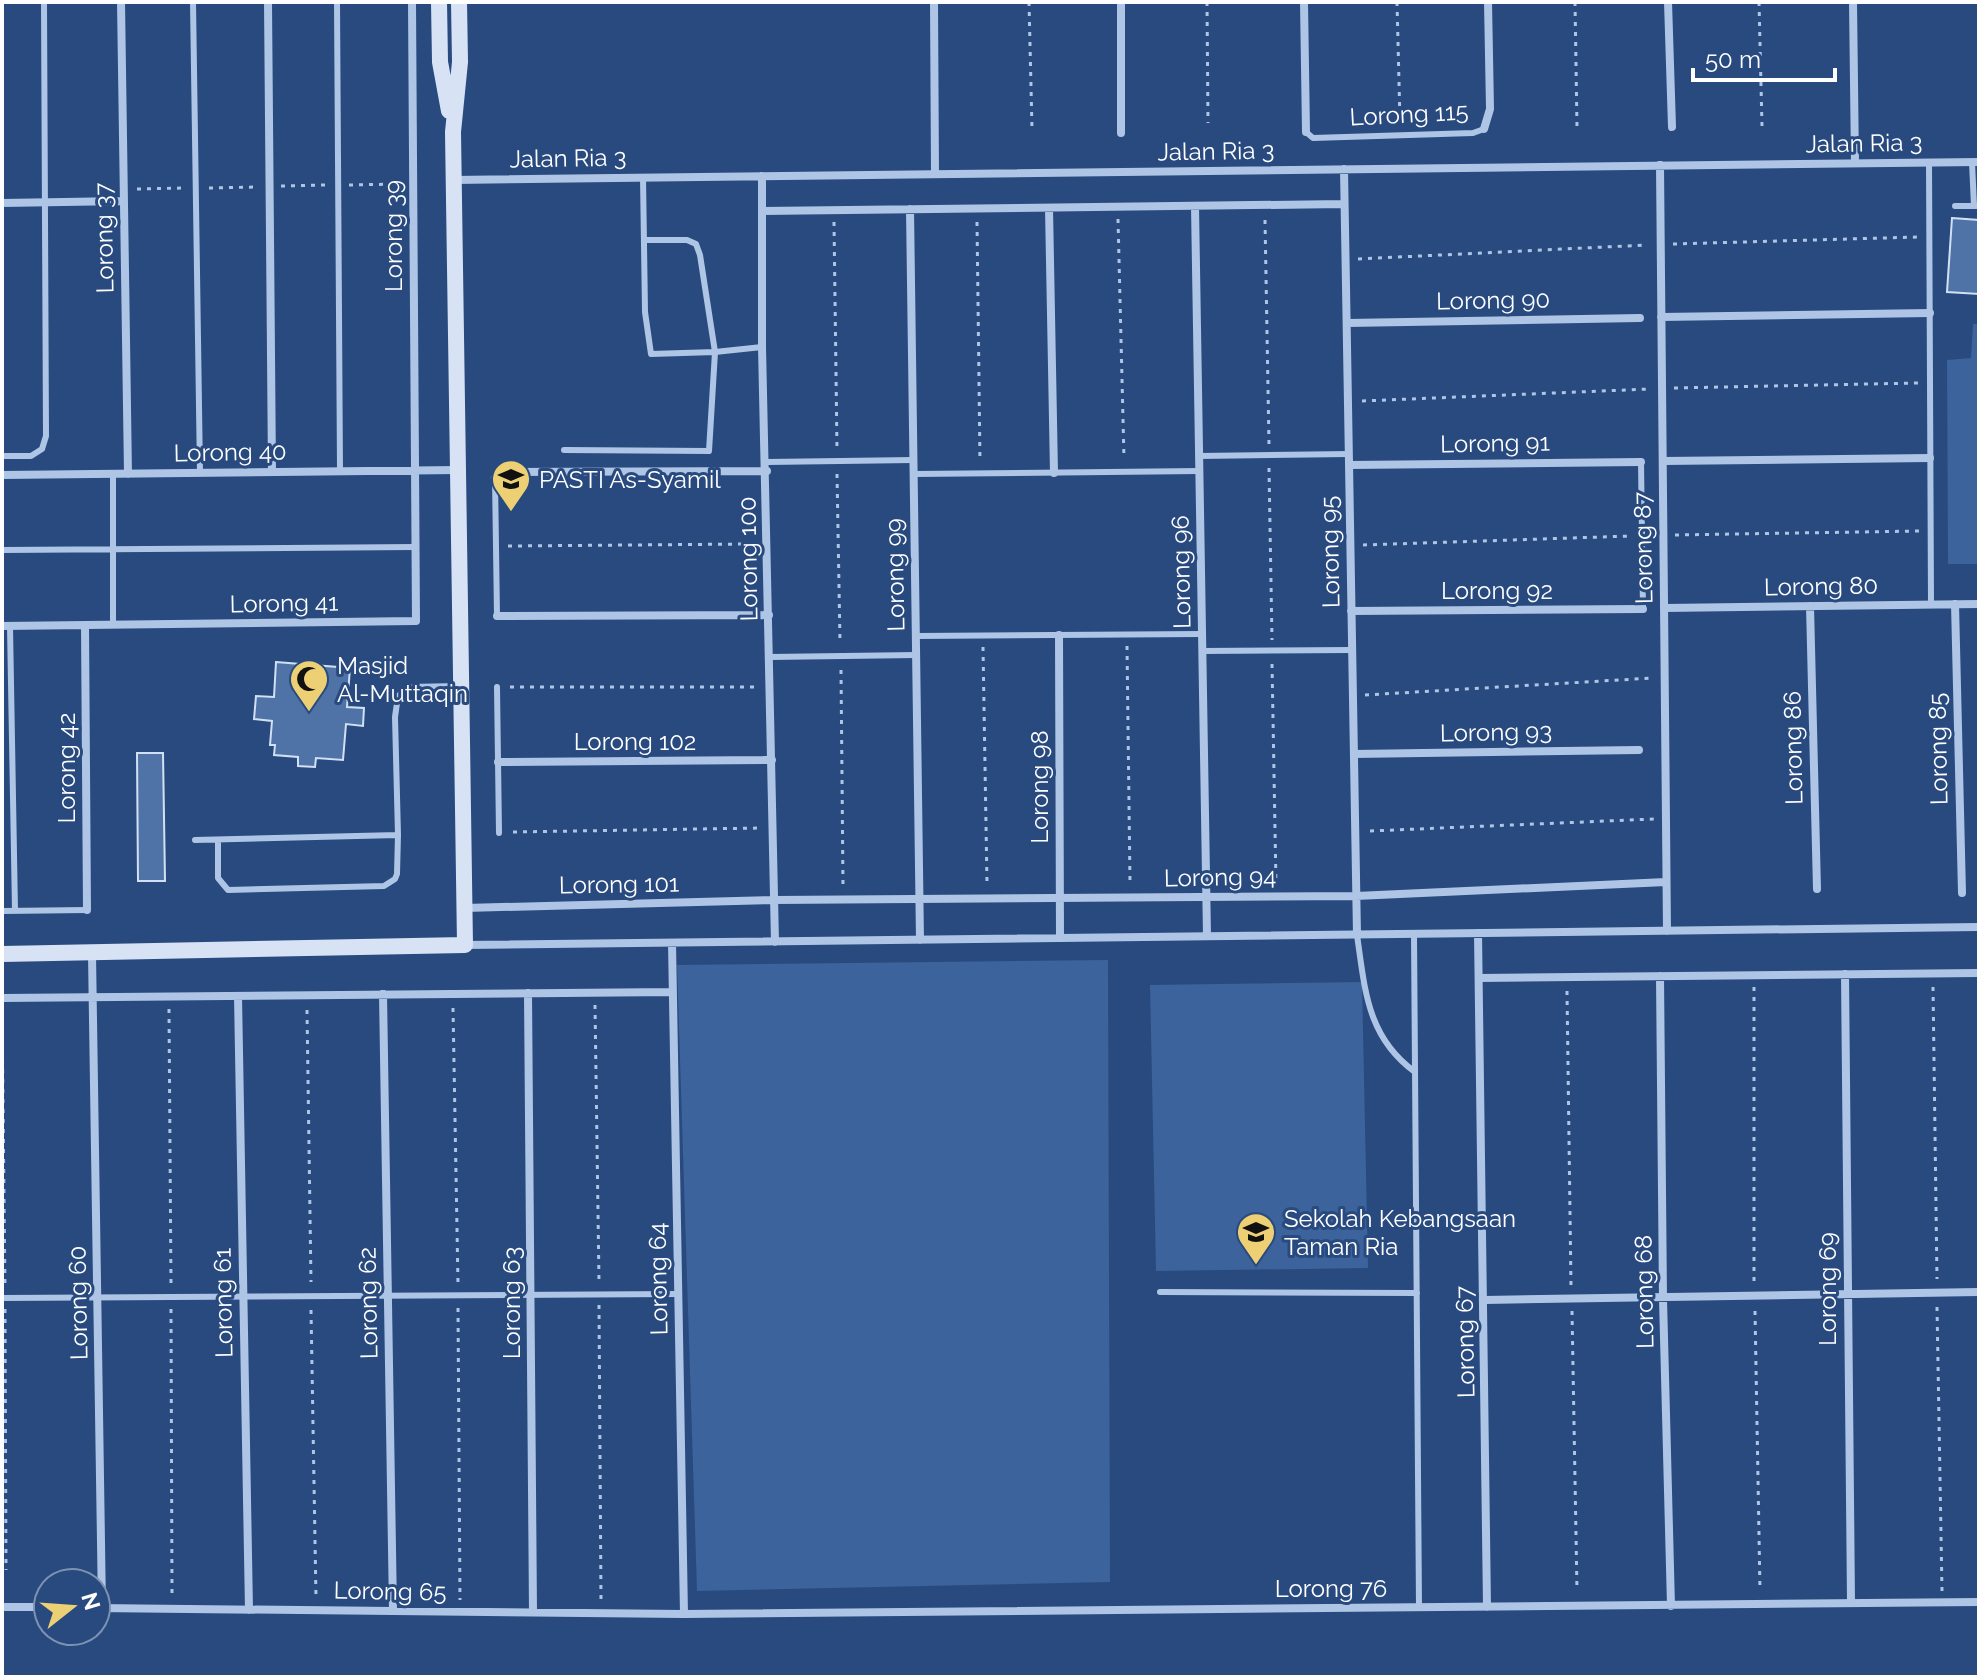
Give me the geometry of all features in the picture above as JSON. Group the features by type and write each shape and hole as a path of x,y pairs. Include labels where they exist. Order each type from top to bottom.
{"street":[{"name":"Lorong 37","path":"121,2 128,474"},
{"path":"268,2 272,472"},
{"name":"Lorong 39","path":"412,2 415,470"},
{"path":"439,2 440,62 453,132"},
{"path":"459,2 460,62 453,132 453,180 465,945"},
{"path":"934,2 935,174"},
{"path":"1121,2 1121,133"},
{"path":"1304,2 1306,132"},
{"name":"Lorong 115","path":"1484,129 1490,109 1488,2"},
{"path":"1668,2 1672,127"},
{"path":"1853,2 1855,163"},
{"name":"Jalan Ria 3","path":"453,180 1976,162"},
{"name":"Lorong 87","path":"1660,165 1667,931"},
{"name":"Lorong 95","path":"1344,169 1357,935"},
{"name":"Lorong 100","path":"762,176 762,347 775,942"},
{"path":"2,203 124,201"},
{"path":"762,211 1344,204"},
{"name":"Lorong 96","path":"1195,206 1207,936"},
{"path":"1049,208 1054,473"},
{"name":"Lorong 99","path":"910,209 920,940"},
{"path":"1661,317 1930,313"},
{"name":"Lorong 90","path":"1347,323 1640,318"},
{"path":"1663,461 1930,458"},
{"name":"Lorong 91","path":"1349,465 1641,462"},
{"path":"495,478 510,472 767,467"},
{"name":"Lorong 41","path":"6,626 416,621 415,470"},
{"name":"Lorong 40","path":"2,475 458,470"},
{"name":"Lorong 85","path":"1955,604 1962,893"},
{"name":"Lorong 80","path":"1664,608 1979,604"},
{"name":"Lorong 86","path":"1810,606 1817,889"},
{"name":"Lorong 92","path":"1351,611 1643,609"},
{"path":"497,616 769,615"},
{"name":"Lorong 42","path":"85,625 87,910"},
{"name":"Lorong 98","path":"1059,635 1060,938"},
{"name":"Lorong 93","path":"1354,754 1639,750"},
{"name":"Lorong 102","path":"498,762 772,760"},
{"name":"Lorong 94","path":"774,900 1356,896 1666,882"},
{"name":"Lorong 101","path":"465,908 774,900"},
{"path":"2,954 465,945 1979,927"},
{"name":"Lorong 67","path":"1478,933 1487,1607"},
{"name":"Lorong 64","path":"672,943 684,1614"},
{"name":"Lorong 60","path":"92,954 99,1567"},
{"path":"1479,978 1979,973"},
{"name":"Lorong 69","path":"1845,974 1851,1603"},
{"name":"Lorong 68","path":"1660,976 1663,1299 1671,1606"},
{"path":"2,1000 672,992"},
{"name":"Lorong 63","path":"528,993 533,1612"},
{"name":"Lorong 62","path":"383,994 393,1611"},
{"name":"Lorong 61","path":"238,996 249,1610"},
{"path":"1485,1300 1979,1292"},
{"name":"Lorong 76","path":"684,1614 1979,1602"},
{"path":"2,1607 32,1607"},
{"name":"Lorong 65","path":"112,1608 684,1614"}],"lane":[{"path":"2,456 31,456 42,449 46,436 44,2"},
{"path":"193,2 200,473"},
{"path":"337,2 340,471"},
{"name":"Lorong 115","path":"1306,132 1313,138 1473,133 1484,129"},
{"path":"1929,162 1931,604"},
{"path":"1955,206 1976,206 1976,162"},
{"path":"643,177 645,312 651,354 762,347"},
{"path":"564,450 709,451 715,352 700,255 696,244 687,240 645,240"},
{"path":"1199,456 1349,454"},
{"path":"767,467 913,460"},
{"path":"1641,462 1643,609"},
{"path":"914,474 1199,471"},
{"path":"113,474 113,625"},
{"path":"495,478 497,616"},
{"path":"2,550 415,547"},
{"path":"6,626 15,911"},
{"path":"916,636 1202,634"},
{"path":"1202,651 1352,650"},
{"path":"770,657 916,655"},
{"path":"218,840 218,878 228,890 384,886 397,874 395,717 398,696 409,687 461,686"},
{"path":"497,687 499,833"},
{"path":"195,840 398,835"},
{"path":"2,911 87,910"},
{"path":"1414,934 1419,1608"},
{"path":"1357,935 1374,1024 1385,1044 1415,1072"},
{"path":"1160,1292 1417,1293"},
{"path":"4,1298 678,1294"}],"path":[{"path":"1029,2 1032,129"},
{"path":"1207,2 1208,123"},
{"path":"1397,2 1401,135"},
{"path":"1575,2 1577,127"},
{"path":"1759,2 1762,126"},
{"path":"1265,205 1276,896"},
{"path":"1118,207 1124,472"},
{"path":"977,208 980,474"},
{"path":"834,210 843,900"},
{"path":"1345,259 1661,244 1929,236"},
{"path":"1348,402 1662,388 1930,383"},
{"path":"496,546 768,544"},
{"path":"1127,634 1130,897"},
{"path":"983,636 987,899"},
{"path":"1353,695 1664,677"},
{"path":"497,687 770,687"},
{"path":"1355,832 1665,818"},
{"path":"499,833 773,828"},
{"path":"1933,973 1942,1603"},
{"path":"1754,975 1754,1297 1760,1604"},
{"path":"1567,977 1577,1607"},
{"path":"2,1000 6,1570"}],"shaded area":[{"path":"1973,324 1979,324 1979,564 1948,564 1947,360 1971,358"},
{"path":"1108,960 1110,1582 697,1591 677,965"},
{"path":"1362,982 1368,1268 1156,1271 1150,985"}],"building":[{"path":"1952,218 1979,220 1979,294 1947,292"},
{"name":"Masjid Al-Muttaqin","path":"276,662 350,668 347,707 364,708 363,726 346,724 343,760 316,758 315,767 298,766 298,757 274,755 275,745 270,745 272,721 254,719 256,696 274,697"},
{"path":"137,753 163,753 165,881 138,881"}],"place":[{"name":"PASTI As-Syamil","path":"511,513"},
{"name":"Masjid Al-Muttaqin","path":"309,713"},
{"name":"Sekolah Kebangsaan Taman Ria","path":"1256,1266"}]}
